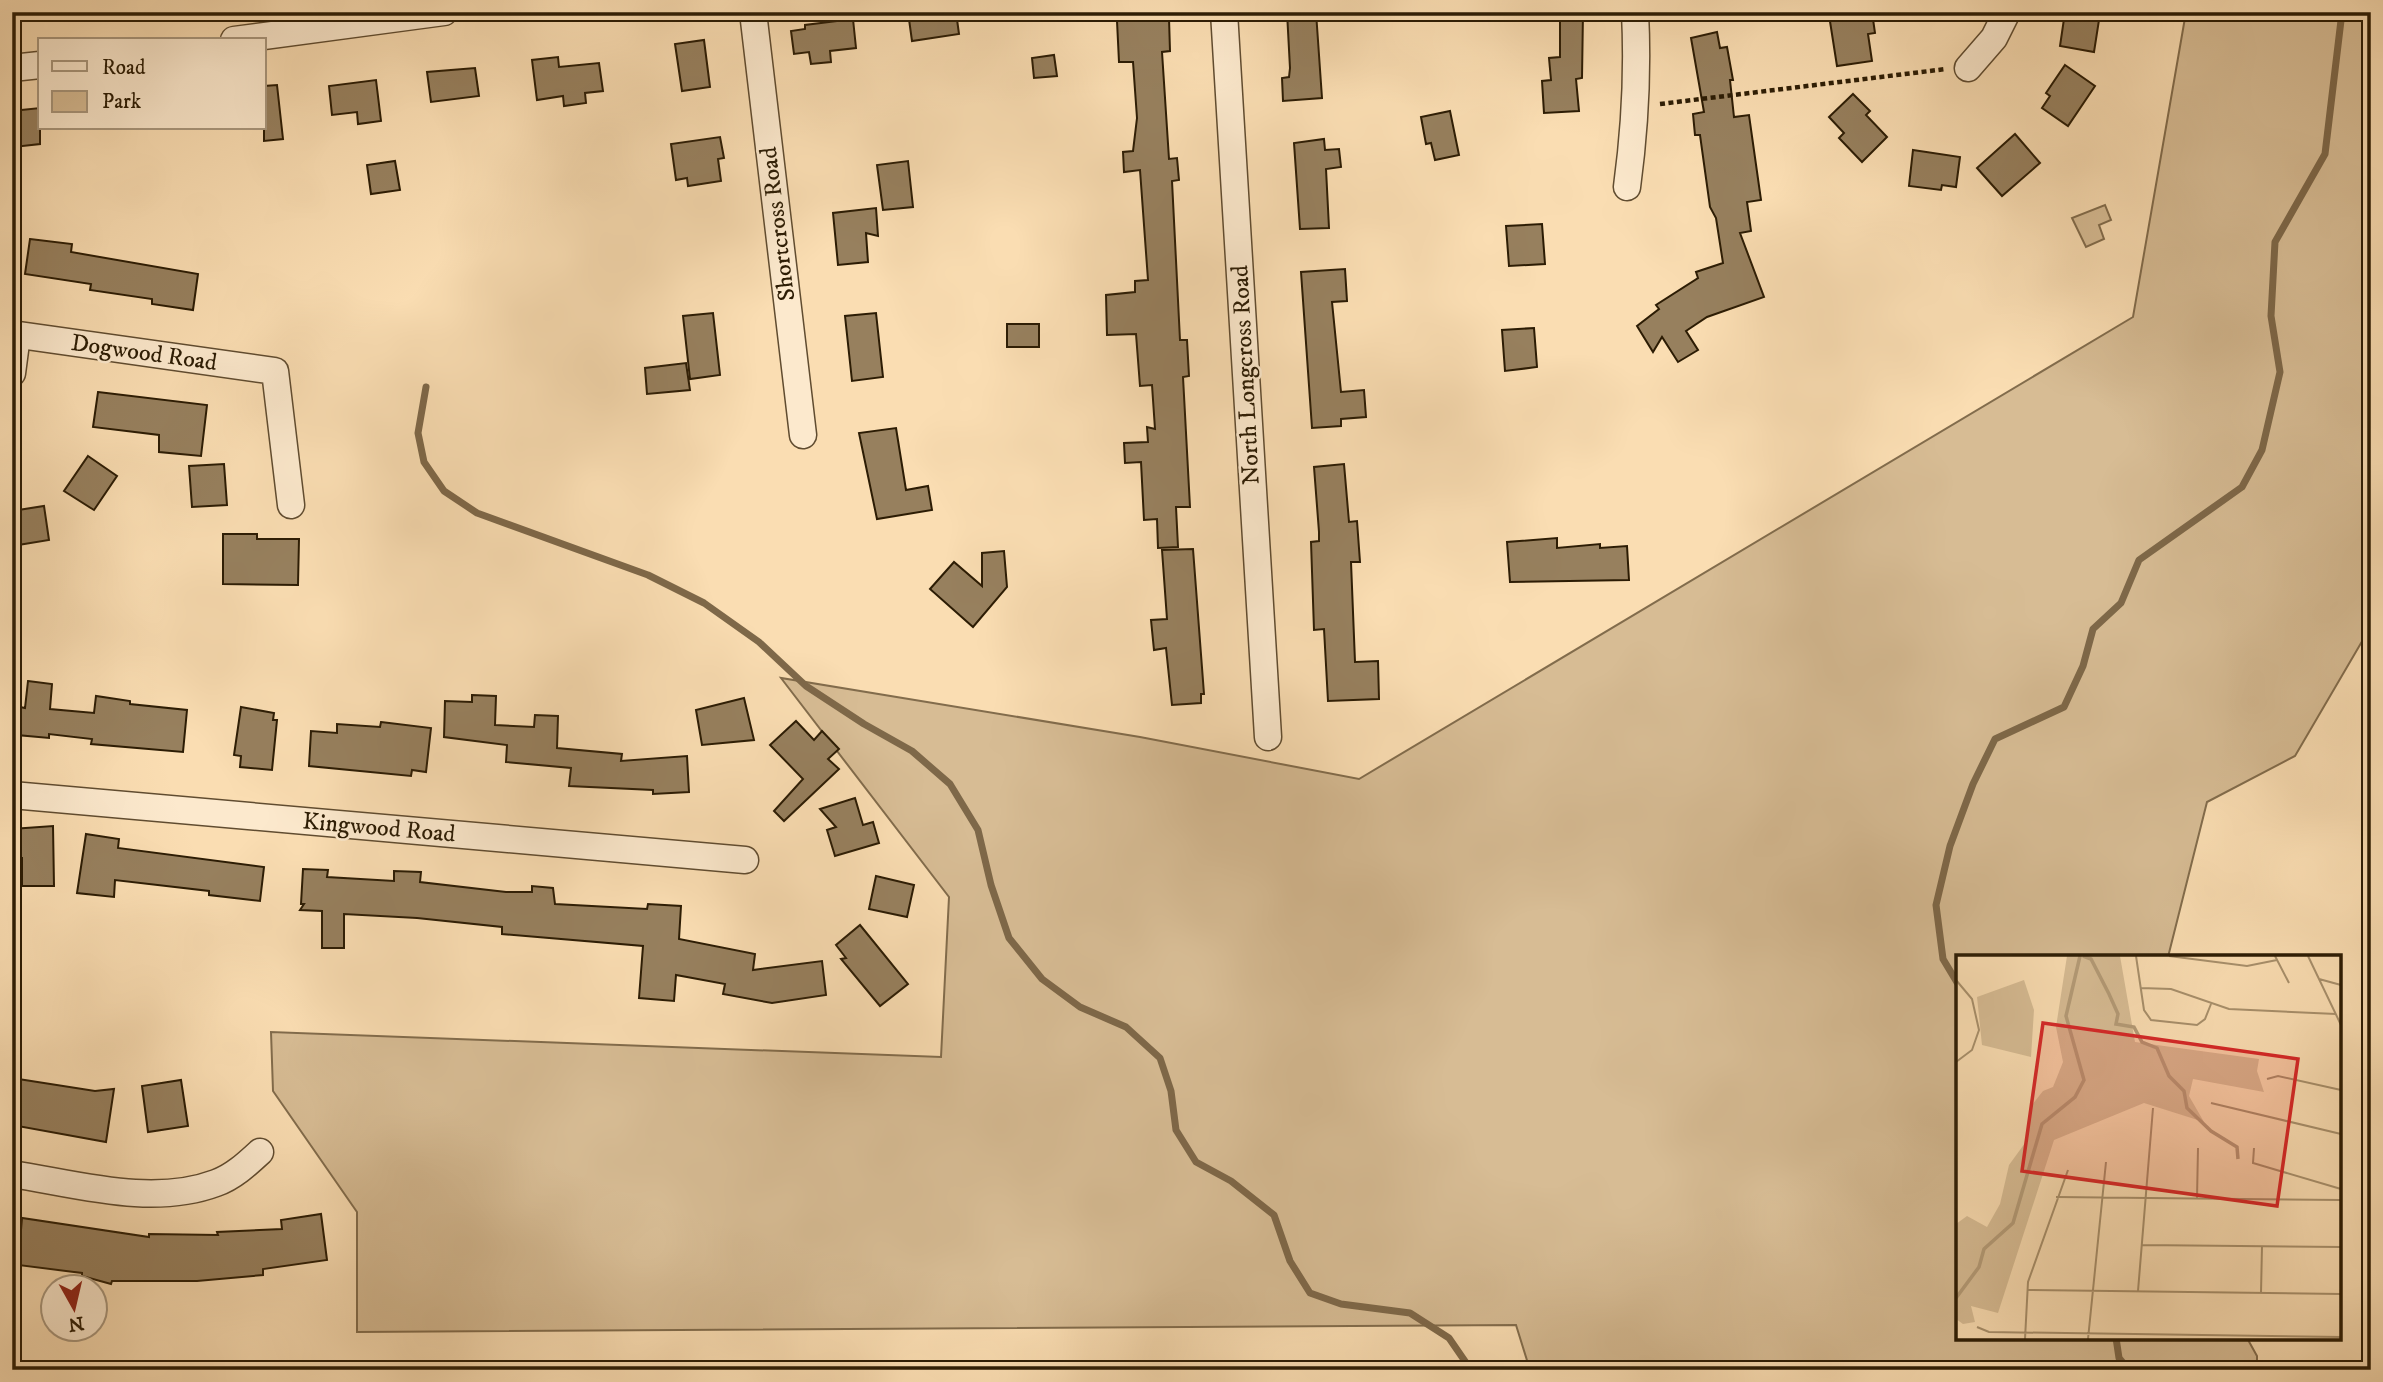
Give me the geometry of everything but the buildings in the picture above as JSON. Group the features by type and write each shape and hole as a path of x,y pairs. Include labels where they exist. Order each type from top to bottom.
{"street":[{"path":"249,38 444,12"},
{"name":"Shortcross Road","path":"753,12 803,435"},
{"name":"North Longcross Road","path":"1224,12 1268,737"},
{"path":"1627,187 1636,107 1635,12"},
{"path":"1968,68 1994,38 2007,12"},
{"path":"12,68 38,65"},
{"path":"12,373 15,334"},
{"name":"Dogwood Road","path":"15,334 275,371 291,505"},
{"name":"Kingwood Road","path":"12,795 745,860"},
{"path":"12,1174 134,1192 163,1193 217,1183 242,1168 260,1152"}],"path":[{"path":"1636,107 1918,70 1968,68"}],"green space":[{"path":"2186,12 2371,12 2371,626 2295,756 2207,802 2169,955 1956,955 1956,1340 2248,1340 2257,1356 2257,1370 1530,1370 1516,1325 357,1332 357,1212 273,1091 271,1032 941,1057 949,897 781,678 1140,737 1359,779 2133,317"},
{"path":"2105,205 2111,220 2099,225 2104,239 2086,247 2072,218"}],"waterway":[{"path":"1956,981 1943,959 1936,905 1950,846 1973,784 1995,739 2064,707 2083,666 2093,629 2121,603 2139,560 2242,487 2262,450 2280,372 2271,316 2275,242 2325,154 2342,12"},
{"path":"426,387 418,433 424,462 444,491 477,513 648,575 704,603 759,642 806,686 912,751 950,784 978,830 991,885 1009,938 1042,979 1080,1007 1126,1027 1160,1058 1171,1091 1176,1130 1196,1162 1231,1181 1274,1215 1290,1261 1310,1293 1341,1304 1410,1313 1449,1338 1471,1370"},
{"path":"2116,1340 2119,1358 2129,1370"}]}
